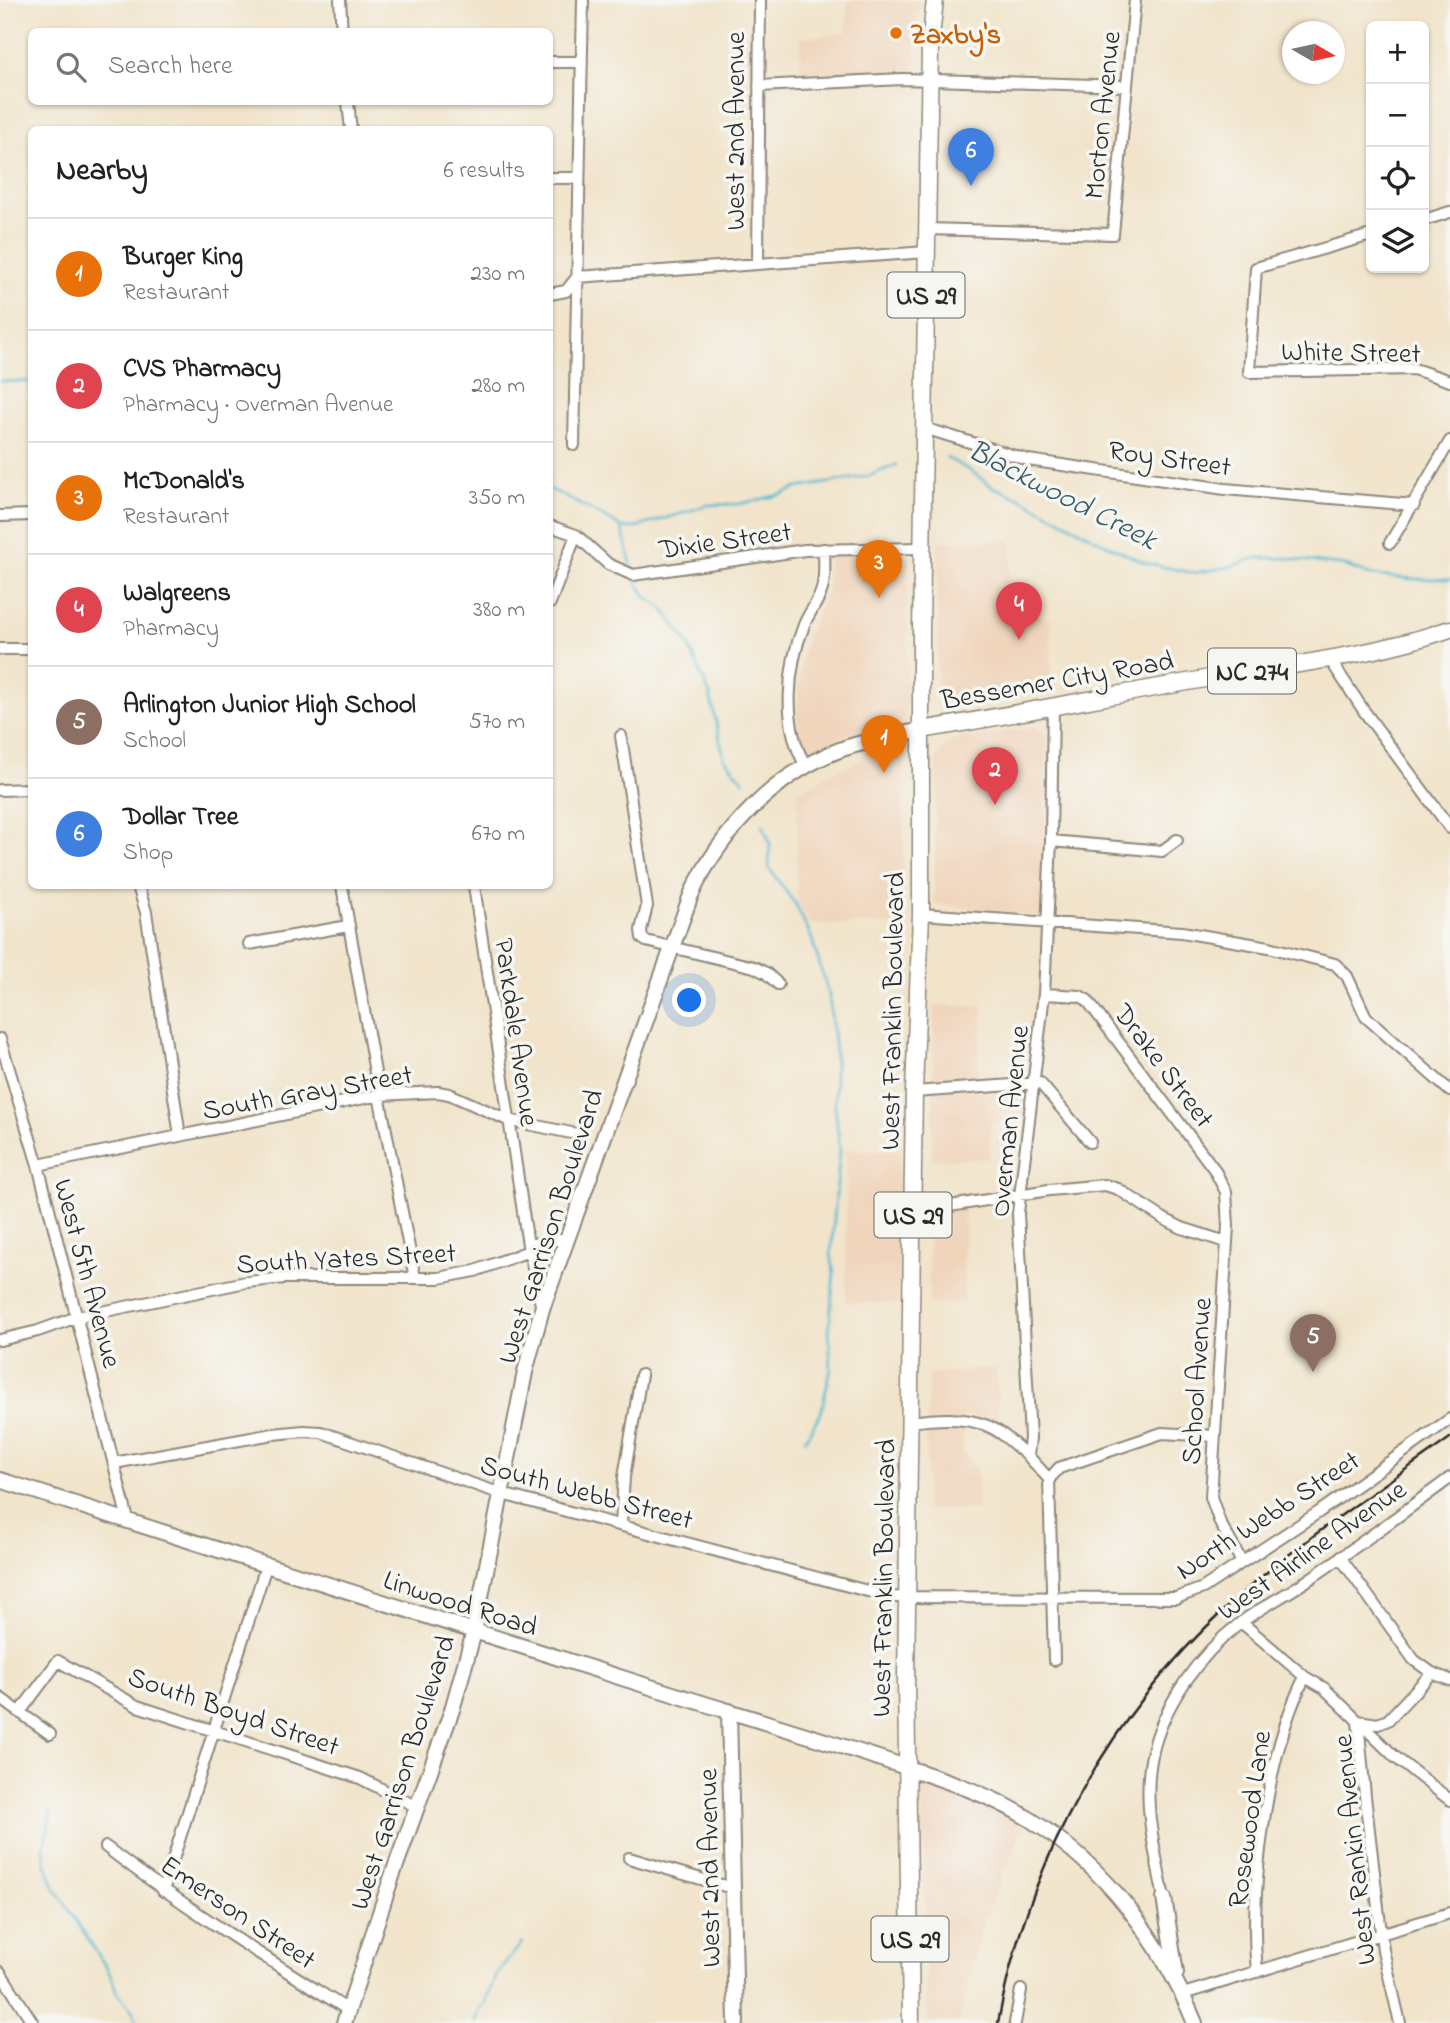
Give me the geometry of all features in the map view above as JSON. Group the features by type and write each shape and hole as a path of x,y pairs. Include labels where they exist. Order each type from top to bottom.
{"main road":[{"name":"West Franklin Boulevard","path":"911,2023 907,1768 910,1422 914,1092 921,914 920,730 929,80 930,31 935,0"},
{"name":"Bessemer City Road","path":"920,730 1329,658 1428,637 1450,629"},
{"name":"West Garrison Boulevard","path":"346,2017 452,1710 474,1632 525,1372 542,1309 699,878 738,822 764,797 806,766 842,749 920,730"},
{"name":"Linwood Road","path":"0,1480 964,1787 1005,1805 1035,1823 1085,1861 1139,1920 1180,1989"},
{"name":"West 2nd Avenue","path":"729,1711 736,2023"},
{"path":"1164,1898 1180,1989 1195,2023"},
{"path":"1139,1920 1156,1915 1162,1908 1164,1898"},
{"path":"1152,1939 1165,1925 1167,1915"}],"street":[{"path":"340,0 342,28"},
{"path":"574,445 583,0"},
{"name":"West 2nd Avenue","path":"758,263 760,0"},
{"name":"Morton Avenue","path":"927,229 1113,234 1135,0"},
{"path":"553,62 582,62"},
{"path":"759,86 929,80 1126,86"},
{"path":"348,105 351,126"},
{"path":"553,178 579,178"},
{"path":"1429,218 1450,212"},
{"name":"White Street","path":"1366,236 1256,268 1249,372 1414,369 1450,381"},
{"path":"553,293 566,291 577,277 927,252"},
{"name":"Roy Street","path":"924,428 1028,460 1225,489 1414,505"},
{"path":"1390,543 1450,441"},
{"path":"0,516 28,515"},
{"name":"Dixie Street","path":"553,527 576,535 608,564 633,575 824,549 923,548"},
{"path":"553,595 576,535"},
{"path":"806,766 799,755 792,727 792,682 798,641 822,591 824,549"},
{"path":"0,649 28,649"},
{"path":"1329,658 1364,711 1450,828"},
{"name":"Overman Avenue","path":"1028,1456 1030,1438 1019,1195 1044,994 1051,841 1053,705"},
{"path":"621,736 647,906 641,935 646,941 754,967 778,984"},
{"path":"0,790 28,789"},
{"path":"1051,841 1162,851 1177,840"},
{"path":"139,889 146,912 180,1136"},
{"path":"342,889 415,1278"},
{"name":"Parkdale Avenue","path":"474,889 528,1248 542,1309"},
{"path":"921,914 1182,932 1269,947 1335,964 1347,976 1366,1017 1450,1091"},
{"path":"249,944 348,926"},
{"name":"Drake Street","path":"1044,994 1080,996 1087,1000 1214,1169 1226,1196"},
{"name":"West 5th Avenue","path":"0,1039 37,1165 128,1521"},
{"path":"914,1092 1040,1083 1090,1142"},
{"name":"South Gray Street","path":"37,1165 379,1095 438,1092 449,1094 508,1120 581,1135"},
{"path":"913,1212 1105,1185 1118,1189 1182,1228 1226,1242"},
{"name":"School Avenue","path":"1226,1196 1226,1242 1211,1497 1220,1523 1241,1562"},
{"name":"South Yates Street","path":"0,1340 38,1331 77,1317 263,1280 439,1278 459,1275 528,1248 567,1237"},
{"path":"621,1525 624,1477 641,1376"},
{"path":"910,1422 931,1419 971,1421 1001,1433 1049,1479 1054,1660"},
{"name":"North Webb Street","path":"1052,1598 1176,1598 1203,1588 1319,1512 1450,1419"},
{"name":"South Webb Street","path":"114,1463 273,1434 321,1432 502,1494 884,1596 1052,1598"},
{"path":"1049,1479 1059,1468 1163,1433 1215,1436"},
{"name":"West Airline Avenue","path":"1164,1898 1150,1811 1149,1776 1152,1756 1168,1710 1187,1681 1223,1637 1241,1622 1340,1557 1449,1480"},
{"path":"1340,1557 1415,1660 1432,1673 1450,1680"},
{"path":"163,1891 266,1566"},
{"path":"1241,1622 1305,1677 1324,1688 1395,1757 1450,1800"},
{"name":"South Boyd Street","path":"20,1712 58,1661 124,1700 360,1778 417,1807"},
{"name":"West Rankin Avenue","path":"1400,2023 1383,1951 1359,1721 1378,1724 1388,1720 1432,1673"},
{"name":"Rosewood Lane","path":"1257,1972 1255,1934 1265,1822 1285,1722 1305,1677"},
{"path":"0,1698 50,1734"},
{"name":"Emerson Street","path":"106,1847 163,1891 346,2017"},
{"path":"629,1858 732,1888"},
{"path":"1180,1989 1257,1972 1450,1913"},
{"path":"0,1972 33,2023"},
{"path":"1015,2023 1021,1990"}],"shaded area":[{"path":"847,0 921,0 914,71 800,77 801,38 847,32"},
{"path":"1011,540 1010,605 1051,620 1051,691 945,708 937,698 938,541"},
{"path":"829,555 908,556 906,720 853,732 807,751 801,742 797,717 799,677 806,637 827,591"},
{"path":"1035,727 1041,730 1045,737 1047,748 1043,916 934,904 936,762 940,752 947,744 958,739"},
{"path":"904,749 903,925 810,924 796,900 798,793 826,775 863,760"},
{"path":"934,1005 983,1007 977,1090 1028,1087 1025,1124 991,1122 989,1158 932,1159"},
{"path":"846,1150 900,1150 899,1303 846,1303"},
{"path":"964,1207 964,1304 929,1304 928,1213"},
{"path":"996,1368 999,1424 964,1415 963,1451 978,1474 977,1509 925,1509 928,1374"},
{"path":"929,1783 968,1797 1024,1826 980,1930 959,2023 927,2023 922,1788"}],"waterway":[{"name":"Blackwood Creek","path":"0,381 28,382"},
{"name":"Blackwood Creek","path":"947,458 991,486 1022,499 1146,563 1193,573 1229,567 1256,558 1284,558 1346,566 1370,575 1450,579"},
{"name":"Blackwood Creek","path":"553,491 622,528 634,528 708,505 739,504 780,495 797,488 869,476 896,465"},
{"path":"622,528 632,568"},
{"path":"636,581 647,598 663,608 688,644 710,695 724,758 744,781"},
{"path":"763,825 770,843 769,868 796,905 812,939 829,996 835,1052 835,1108 840,1149 831,1254 834,1273 829,1331 831,1369 821,1412 805,1440"},
{"path":"51,1812 44,1849 45,1862 54,1886 108,1970 117,1992 133,2012 137,2023"},
{"path":"476,2023 479,2010 484,2005 497,1973 522,1943"}],"railway":[{"path":"998,2023 1011,1964 1029,1907 1052,1851 1078,1797 1109,1746 1144,1697 1183,1651 1252,1585 1336,1519 1450,1438"}],"place":[{"name":"Zaxby's","path":"896,33"},
{"name":"Dollar Tree","path":"971,186"},
{"name":"McDonald's","path":"879,598"},
{"name":"Walgreens","path":"1019,640"},
{"name":"Burger King","path":"884,773"},
{"name":"CVS Pharmacy","path":"995,805"},
{"name":"Arlington Junior High School","path":"1313,1372"}]}
